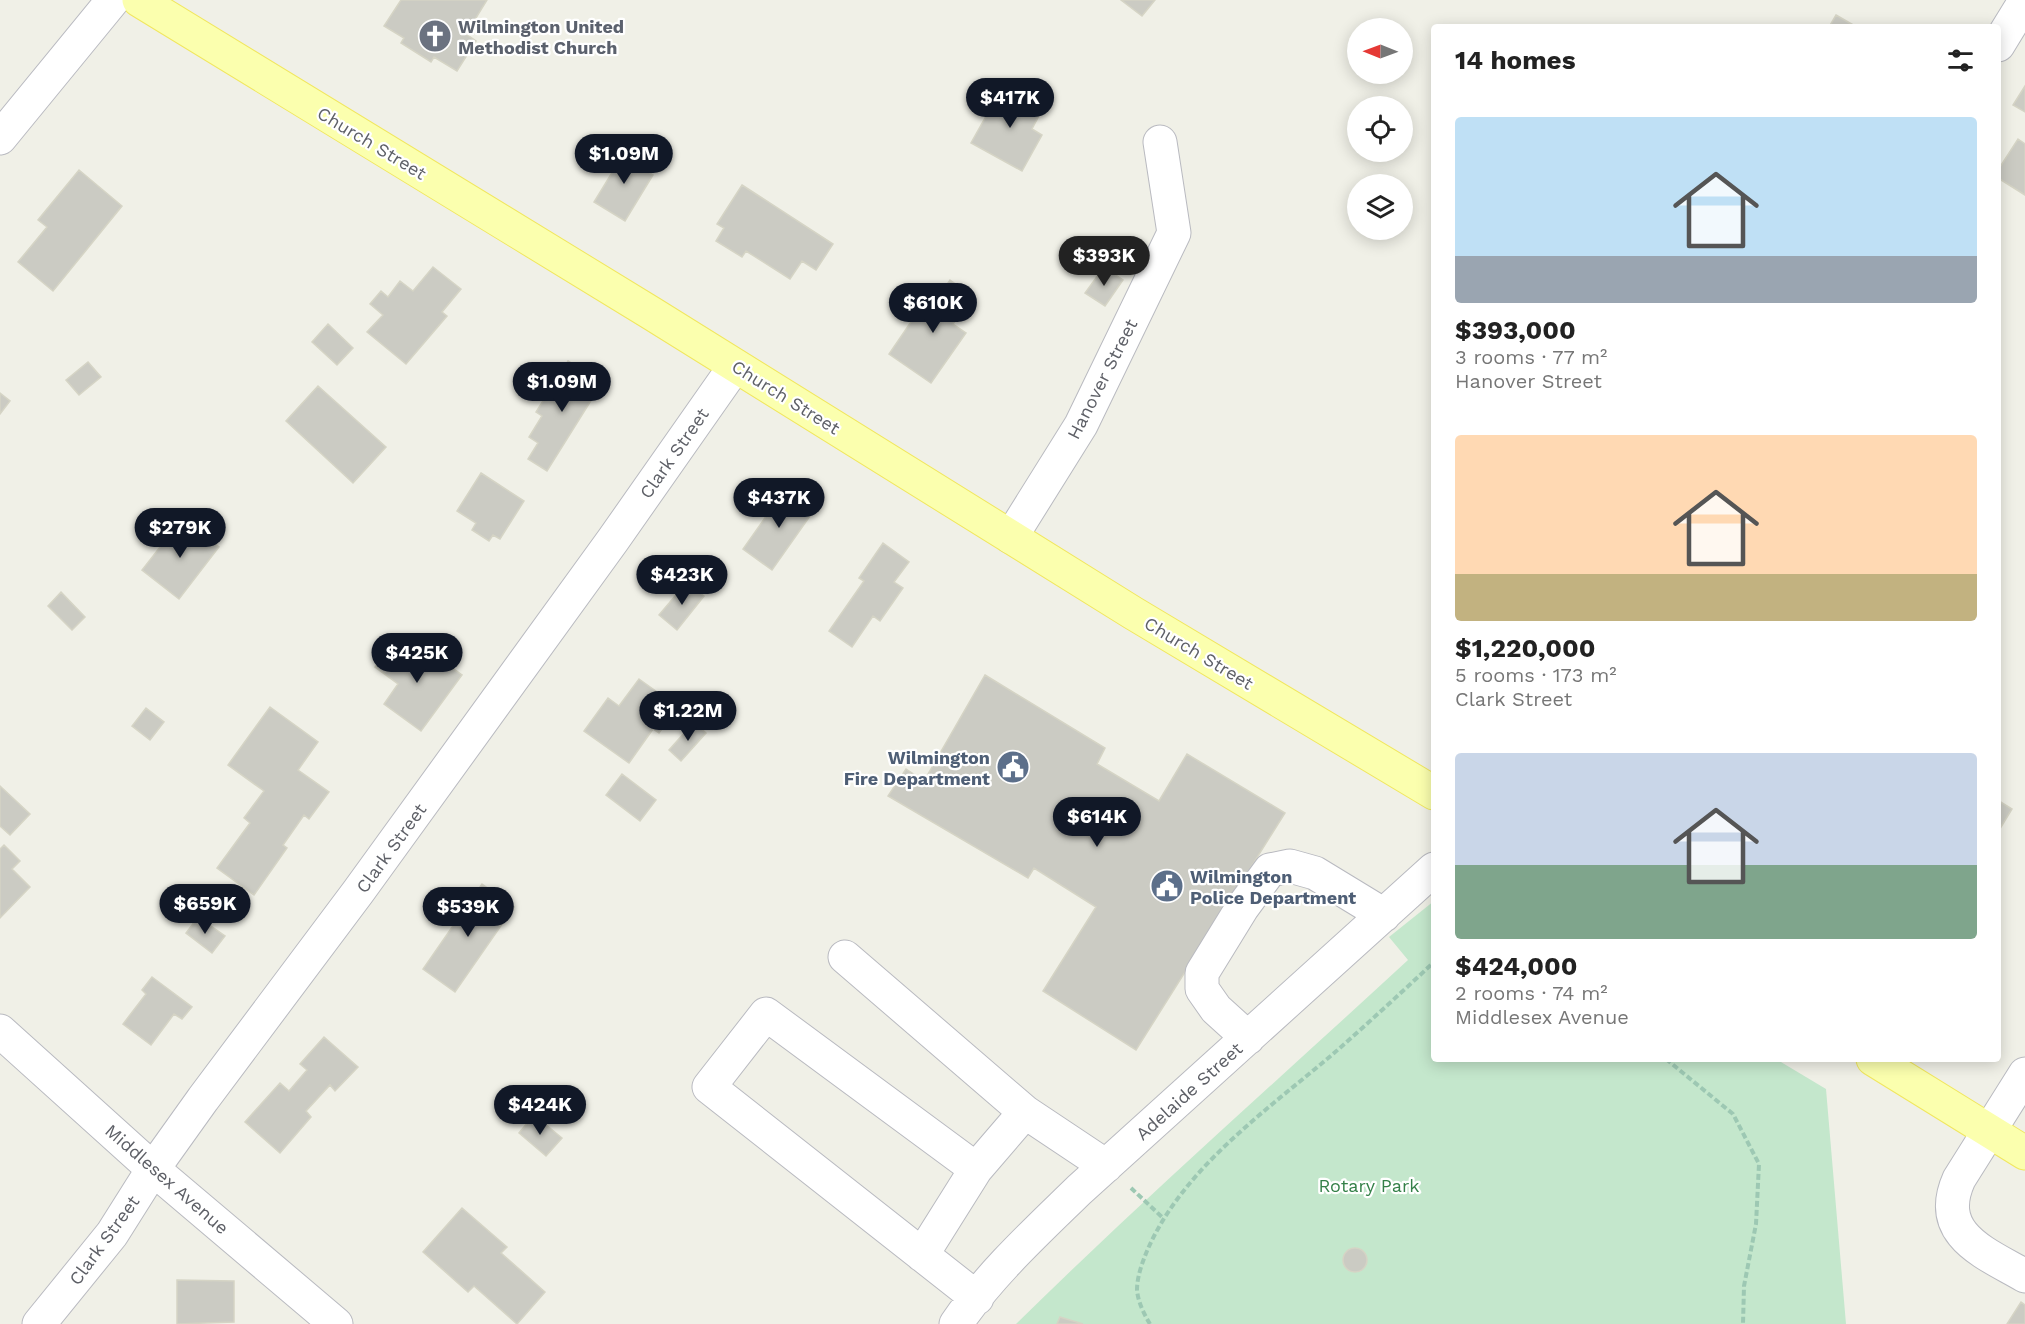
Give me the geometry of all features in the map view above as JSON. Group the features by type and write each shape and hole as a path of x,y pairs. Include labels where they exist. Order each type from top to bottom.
{"main road":[{"name":"Church Street","path":"139,0 1143,619 1431,791"},
{"path":"1879,1062 2025,1154"}],"street":[{"path":"0,138 113,0"},
{"path":"2001,40 2025,1"},
{"name":"Hanover Street","path":"1011,537 1081,425 1174,232 1160,142"},
{"name":"Clark Street","path":"39,1324 112,1234 153,1170 372,873 613,540 735,366"},
{"path":"1248,1038 1216,1009 1202,989 1202,973 1242,908 1270,870 1290,866 1315,873 1384,915"},
{"name":"Adelaide Street","path":"956,1324 1026,1242 1106,1166 1431,872"},
{"path":"845,957 1025,1112 1106,1166"},
{"path":"976,1170 766,1014 709,1087 977,1298"},
{"name":"Middlesex Avenue","path":"0,1031 153,1170 336,1324"},
{"path":"2025,1074 1988,1131 1955,1188 1953,1197 1953,1217 1968,1241 2025,1276"},
{"path":"922,1255 976,1170 1025,1112"}],"path":[{"path":"1150,1324 1139,1300 1137,1289 1141,1265 1163,1218 1208,1162 1365,1027 1431,965"},
{"path":"1670,1062 1733,1114 1759,1164 1756,1224 1744,1286 1743,1324"},
{"path":"1106,1166 1163,1218"}],"green space":[{"name":"Rotary Park","path":"1431,903 1431,1062 1781,1062 1826,1089 1846,1324 1016,1324 1161,1186 1408,960 1389,937"}],"building":[{"name":"Wilmington United Methodist Church","path":"401,0 487,0 466,34 476,41 457,71 434,57 431,62 401,43 404,38 384,26"},
{"path":"1121,0 1155,0 1142,16"},
{"path":"1836,15 1852,24 1831,24"},
{"path":"1003,86 1043,108 1032,129 1042,135 1022,171 971,143"},
{"path":"2025,86 2025,112 2013,105"},
{"path":"2018,139 2025,144 2025,195 2001,180 2001,165"},
{"path":"632,140 642,146 632,162 653,175 625,221 594,202"},
{"path":"79,170 122,206 53,291 18,262 47,227 38,220"},
{"path":"742,185 833,244 816,270 802,261 790,279 746,251 742,257 716,241 724,228 717,224"},
{"path":"433,267 461,289 442,312 447,316 406,364 367,332 383,315 370,304 381,291 388,297 400,281 413,291"},
{"path":"1104,267 1123,280 1105,306 1085,293"},
{"path":"950,280 972,296 953,324 966,333 931,383 889,354 917,313 924,318"},
{"path":"328,324 353,348 337,365 312,342"},
{"path":"568,361 602,383 547,471 528,459 538,443 529,437 542,416 536,412"},
{"path":"88,362 101,377 79,395 66,380"},
{"path":"318,386 386,447 353,483 286,421"},
{"path":"0,393 10,401 0,414"},
{"path":"481,473 524,501 500,539 493,535 489,541 472,530 476,523 457,511"},
{"path":"786,488 815,509 772,570 743,549"},
{"path":"182,519 219,547 179,599 142,570"},
{"path":"883,543 909,562 894,582 903,588 880,621 873,616 852,647 829,631 864,581 859,578"},
{"path":"687,582 704,596 677,630 659,615"},
{"path":"61,592 85,617 72,630 48,606"},
{"path":"393,643 417,661 426,649 462,675 421,731 384,704 398,684 375,667"},
{"path":"985,675 1105,748 1097,764 1159,801 1187,754 1285,813 1136,1050 1043,991 1096,907 1034,868 1028,878 888,796 906,769 924,781"},
{"path":"639,679 678,707 659,733 653,729 629,763 584,731 608,698 619,706"},
{"path":"270,707 318,742 298,770 329,792 309,819 304,815 283,845 287,848 254,895 217,868 250,823 244,818 264,791 228,765"},
{"path":"146,708 164,722 150,740 132,726"},
{"path":"694,722 706,733 681,761 669,750"},
{"path":"622,774 656,800 640,821 606,795"},
{"path":"0,786 30,814 10,835 0,826"},
{"path":"2001,802 2012,809 2001,827"},
{"path":"4,845 20,861 12,869 30,887 0,918 0,849"},
{"path":"482,884 514,907 455,992 423,969"},
{"path":"198,917 225,936 212,953 186,933"},
{"path":"152,977 192,1007 182,1019 174,1014 151,1045 123,1024 146,994 142,990"},
{"path":"324,1037 358,1067 335,1091 330,1085 306,1111 311,1117 280,1153 245,1122 280,1083 289,1091 307,1070 300,1064"},
{"path":"534,1115 562,1138 546,1156 519,1133"},
{"path":"462,1208 507,1247 501,1253 545,1292 517,1324 474,1286 468,1292 423,1252"},
{"path":"1355,1248 1364,1251 1367,1260 1364,1269 1355,1272 1346,1269 1343,1260 1346,1251"},
{"path":"177,1280 234,1281 234,1322 177,1324"},
{"path":"2021,1302 2025,1305 2025,1324 2007,1324"},
{"path":"1060,1317 1083,1324 1057,1324"}],"place":[{"name":"Wilmington United Methodist Church","path":"435,36"},
{"name":"Wilmington Fire Department","path":"1013,767"},
{"name":"Wilmington Police Department","path":"1167,886"}]}
